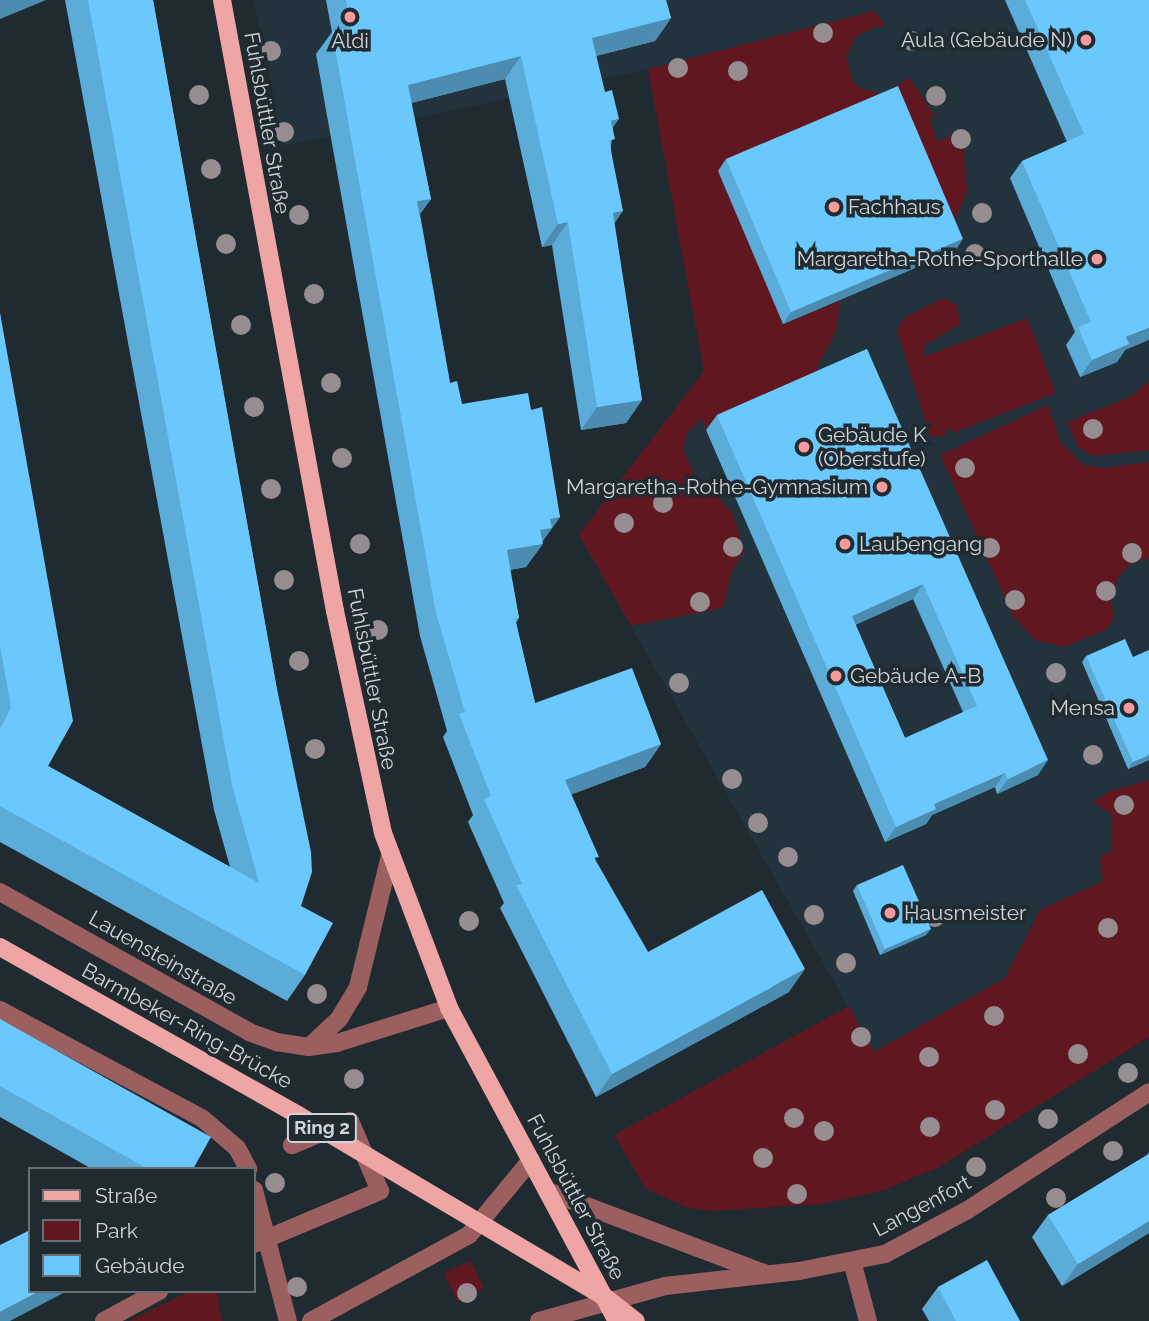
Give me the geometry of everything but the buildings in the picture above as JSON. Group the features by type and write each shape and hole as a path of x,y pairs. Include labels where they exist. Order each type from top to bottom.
{"main road":[{"name":"Fuhlsbüttler Straße","path":"222,0 335,611 371,789 390,856 449,1008 617,1321"},
{"name":"Barmbeker-Ring-Brücke","path":"0,947 298,1115 593,1290 636,1321"}],"street":[{"path":"309,1047 339,1019 358,987 390,856"},
{"name":"Lauensteinstraße","path":"0,892 249,1032 309,1047 369,1034 449,1008"},
{"path":"0,1010 203,1119 237,1148 247,1167"},
{"name":"Langenfort","path":"539,1321 606,1300 664,1286 852,1261 895,1249 966,1211 1149,1092"},
{"path":"259,1242 380,1192 350,1121 292,1145"},
{"path":"311,1321 470,1235 531,1160"},
{"path":"547,1191 767,1274"},
{"path":"256,1211 259,1242 288,1321"},
{"path":"852,1261 868,1321"},
{"path":"104,1321 155,1293"}],"shaded area":[{"name":"Margaretha-Rothe-Gymnasium","path":"254,0 1149,0 1149,828 1100,857 1103,881 1040,910 1005,978 874,1052 579,535 704,371 648,69 283,146"}],"green space":[{"path":"874,11 887,27 877,26 856,36 846,57 852,80 860,88 883,94 909,78 935,116 929,120 938,141 951,136 964,151 967,192 951,229 783,324 840,301 836,332 818,365 817,381 706,430 702,418 687,433 683,449 694,474 733,513 744,551 731,573 723,608 631,626 579,535 704,371 648,69"},
{"path":"943,298 957,305 960,324 925,345 923,357 1027,318 1056,393 953,433 949,427 943,437 930,436 897,330 904,318"},
{"path":"1149,381 1149,450 1093,456 1078,447 1067,422 1130,397"},
{"path":"1048,405 1061,443 1084,465 1103,468 1149,462 1149,558 1132,563 1118,577 1111,602 1114,619 1105,630 1064,647 1035,640 1013,616 940,455"},
{"path":"1149,780 1149,1037 939,1167 881,1191 822,1204 712,1211 689,1208 646,1189 614,1135 849,1006 874,1052 1005,978 1040,910 1103,881 1100,857 1111,851 1111,814 1093,802 1108,792"},
{"path":"470,1261 484,1288 457,1301 444,1273"},
{"path":"186,1293 216,1293 222,1321 129,1321"}],"place":[{"name":"Aldi","path":"350,17"},
{"name":"Aula (Gebäude N)","path":"1086,40"},
{"name":"Fachhaus","path":"834,207"},
{"name":"Margaretha-Rothe-Sporthalle","path":"1097,259"},
{"name":"Gebäude K (Oberstufe)","path":"804,447"},
{"name":"Margaretha-Rothe-Gymnasium","path":"882,487"},
{"name":"Laubengang","path":"845,544"},
{"name":"Gebäude A-B","path":"836,676"},
{"name":"Mensa","path":"1129,708"},
{"name":"Hausmeister","path":"890,913"}]}
